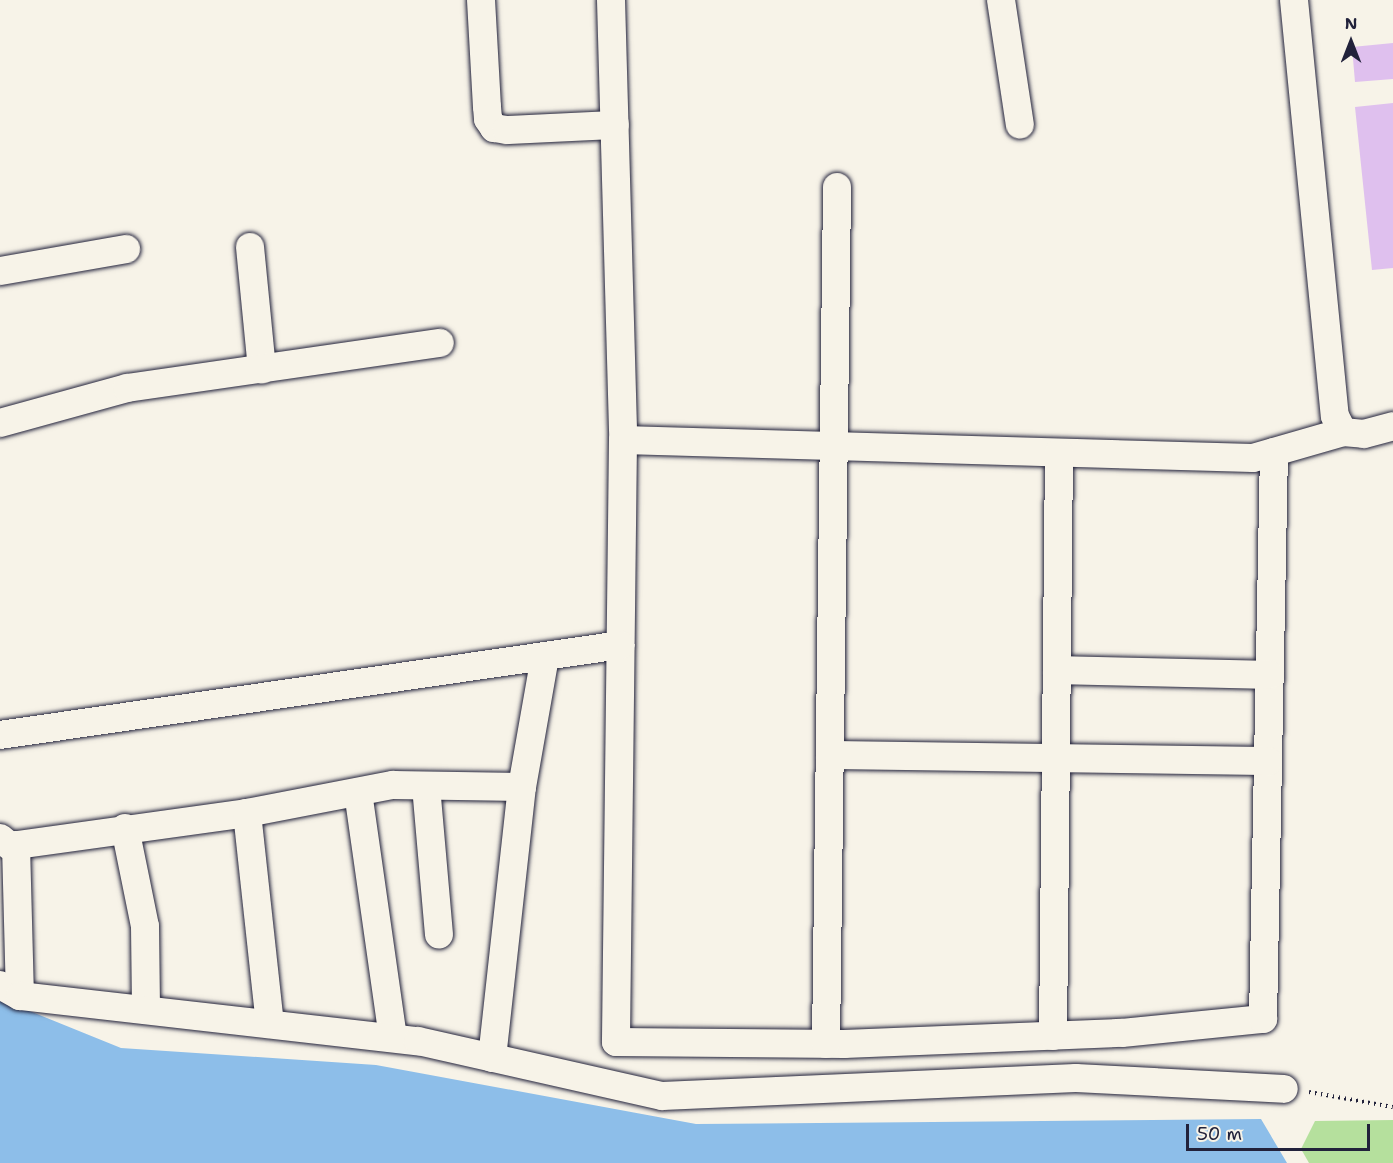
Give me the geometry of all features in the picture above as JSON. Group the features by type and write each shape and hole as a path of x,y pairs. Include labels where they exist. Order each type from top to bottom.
{"street":[{"path":"481,0 488,119 494,128 507,130 615,125"},
{"path":"611,0 623,440 616,1042 826,1044 1053,1036 1122,1033 1263,1019 1274,452"},
{"path":"1001,0 1020,125"},
{"path":"1294,0 1335,416 1343,432"},
{"path":"826,1044 837,187"},
{"path":"250,247 262,369"},
{"path":"0,271 126,249"},
{"path":"0,423 127,388 440,343"},
{"path":"623,440 1253,458 1343,432 1364,434 1393,426"},
{"path":"1053,1036 1059,453"},
{"path":"0,735 621,645"},
{"path":"492,1058 522,787 545,656"},
{"path":"1057,670 1270,675"},
{"path":"830,755 1268,761"},
{"path":"522,787 393,785 247,813 8,841 10,991 146,1010 393,1038 662,1096 1076,1078 1284,1089"},
{"path":"426,786 439,934"},
{"path":"358,792 393,1038"},
{"path":"247,813 270,1024"},
{"path":"125,828 145,926 146,1010"}],"path":[{"path":"1284,1089 1393,1107"}],"green space":[{"path":"1393,1120 1393,1163 1309,1163 1301,1149 1315,1121"}],"water":[{"path":"0,999 121,1048 376,1065 696,1124 1261,1119 1287,1163 0,1163"}],"building":[{"path":"1393,43 1393,79 1355,82 1352,47"},
{"path":"1393,103 1393,268 1372,270 1355,107"}]}
